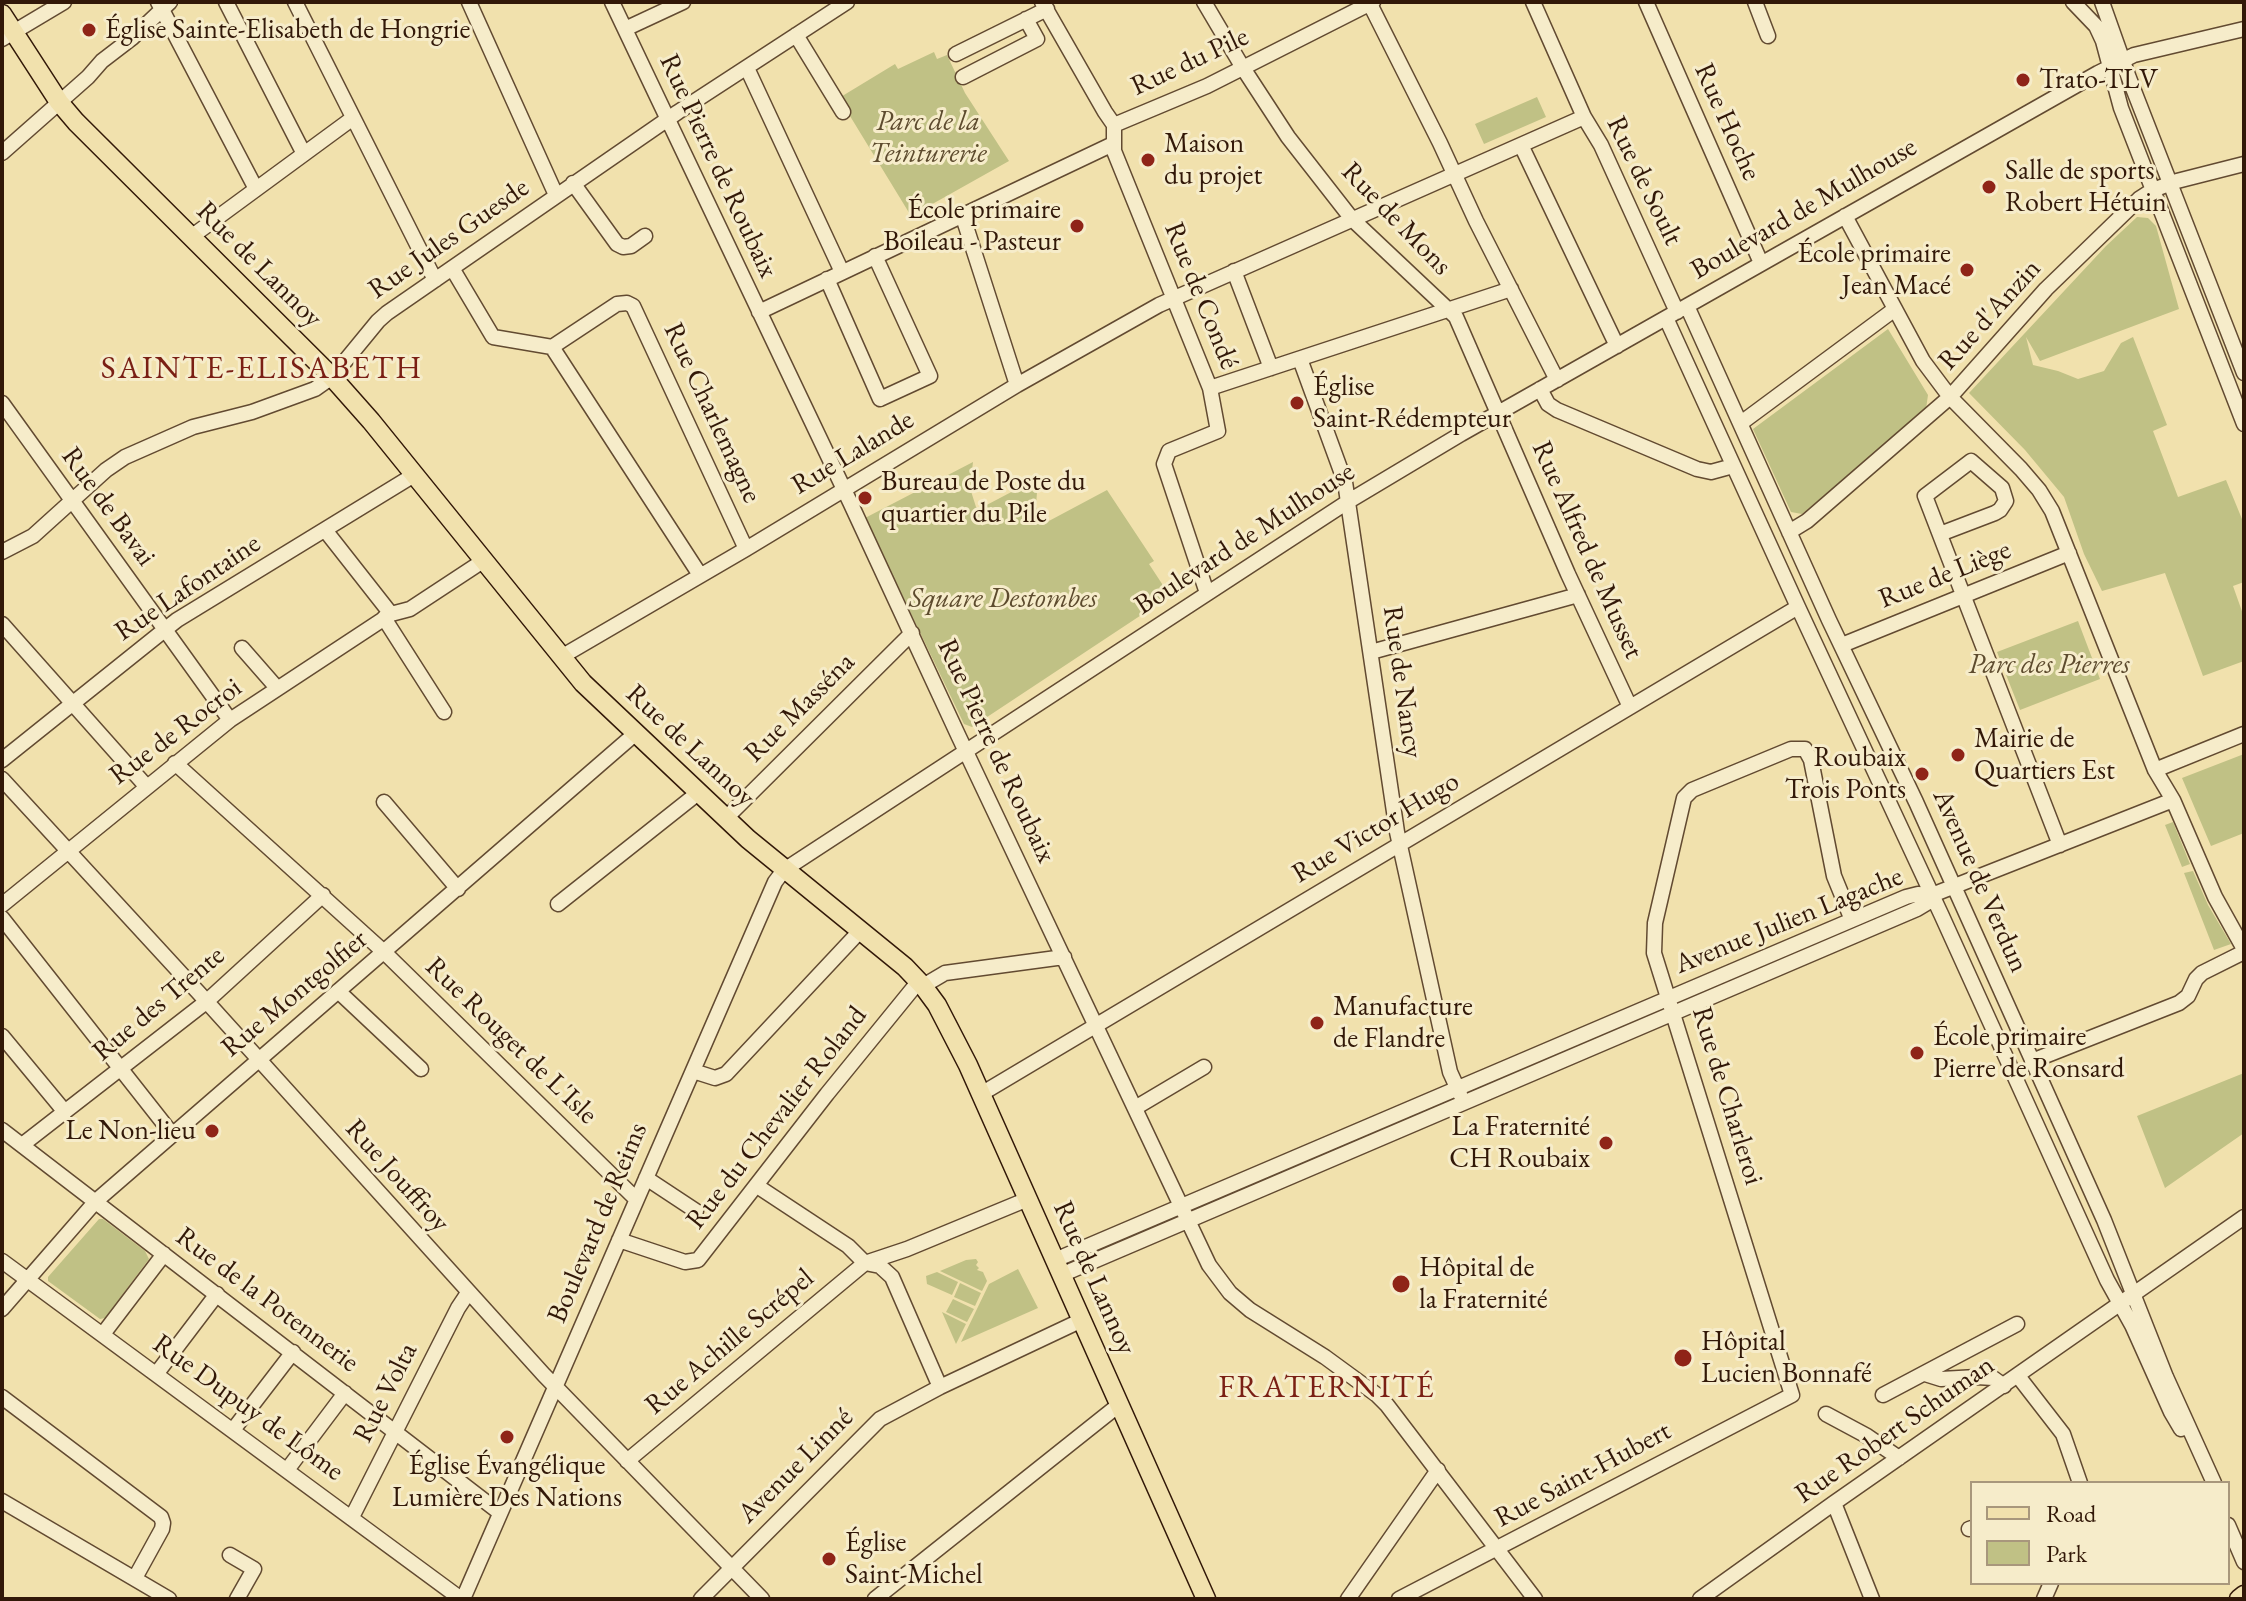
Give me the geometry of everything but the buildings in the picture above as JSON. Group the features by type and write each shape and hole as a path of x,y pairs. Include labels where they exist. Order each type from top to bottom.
{"main road":[{"name":"Rue de Lannoy","path":"2,14 8,36 59,102 332,377 583,683 725,819 921,983 953,1037 981,1094 1206,1599"},
{"path":"2239,1599 2244,1595"}],"street":[{"path":"8,36 64,2"},
{"path":"226,2 304,154"},
{"path":"295,2 435,280"},
{"path":"469,2 556,195"},
{"name":"Rue Pierre de Roubaix","path":"612,2 1209,1265 1230,1293 1250,1310 1325,1357 1377,1395 1392,1410 1535,1599"},
{"path":"625,29 683,2"},
{"name":"Rue Jules Guesde","path":"2,552 33,536 71,500 125,457 193,427 252,412 315,389 332,377 382,317 667,119 846,2"},
{"name":"Rue de Mons","path":"1204,2 1294,145 1352,219 1450,310 1498,413"},
{"name":"Rue de Soult","path":"1533,2 1677,312"},
{"name":"Rue Hoche","path":"1646,2 1761,263"},
{"path":"1755,2 1768,36"},
{"path":"2078,7 2091,13 2098,12 2102,2"},
{"path":"2102,2 2116,64 2118,99 2244,424"},
{"path":"1371,3 1557,380"},
{"name":"Rue du Pile","path":"1114,125 1200,89 1371,3"},
{"path":"2,153 88,77 104,58 132,38 164,4 256,189"},
{"path":"956,54 1026,19 1045,6 1114,125"},
{"path":"2078,7 2098,30 2116,64 2170,183 2244,373"},
{"path":"963,77 1037,39 1026,19"},
{"name":"Boulevard de Mulhouse","path":"784,870 1349,501 1498,413 2116,64 2139,54 2244,29"},
{"path":"796,35 843,112"},
{"path":"747,68 842,272"},
{"name":"Rue Lalande","path":"561,657 1017,385 1174,297 1584,117"},
{"path":"191,237 353,118"},
{"name":"Rue de Condé","path":"1114,125 1113,144 1210,388 1218,431 1169,451 1164,464 1207,593"},
{"path":"759,312 1113,144"},
{"path":"1521,145 1617,346"},
{"name":"Rue d'Anzin","path":"1789,532 1807,521 1950,397 2046,289 2129,209 2153,190 2170,183 2244,164"},
{"path":"573,183 617,244 631,246 645,236"},
{"path":"962,214 1017,385"},
{"path":"1845,216 1923,361 1950,397 2021,469 2052,511 2155,770 2173,800 2215,897 2244,950 2199,976 2188,996 2179,1003 2032,1061"},
{"path":"827,279 880,399 930,376 875,256"},
{"path":"452,268 493,337 552,347 700,575"},
{"path":"1234,271 1271,368"},
{"path":"1210,388 1511,289"},
{"name":"Rue Charlemagne","path":"552,347 617,304 627,303 635,309 746,549"},
{"path":"1741,423 1895,309"},
{"name":"Avenue de Verdun","path":"1677,312 1741,423 1954,886 2104,1220 2211,1481"},
{"name":"Avenue de Verdun","path":"1677,312 1733,466 2119,1304 2132,1325 2171,1412 2211,1481"},
{"name":"Rue de Nancy","path":"1300,359 1345,482 1400,844 1450,1072 1461,1095"},
{"path":"1540,389 1548,404 1557,410 1697,469 1711,472 1733,466"},
{"name":"Rue de Bavai","path":"2,403 230,720"},
{"name":"Rue Alfred de Musset","path":"1498,413 1630,707"},
{"path":"1940,534 1995,513 2006,501 2002,488 1971,461 1925,496 2060,845"},
{"name":"Rue Lafontaine","path":"2,760 164,630 414,475"},
{"path":"325,530 388,616 444,712"},
{"name":"Rue de Liège","path":"1842,645 2069,553"},
{"name":"Rue de Rocroi","path":"2,905 230,720 388,616 410,609 483,561"},
{"path":"1371,652 1578,595"},
{"name":"Rue Victor Hugo","path":"981,1094 1798,607"},
{"path":"2,624 146,786"},
{"name":"Rue Masséna","path":"725,819 912,633"},
{"path":"242,648 277,688"},
{"name":"Rue Montgolfier","path":"2,1309 96,1201 636,733"},
{"path":"2155,770 2244,734"},
{"name":"Rue de Charleroi","path":"1792,1395 1654,953 1654,931 1684,798 1692,790 1791,749 1805,749 1811,760 1834,876 1852,920"},
{"name":"Rue Rouget de L'Isle","path":"175,763 384,952 636,1199"},
{"name":"Rue Jouffroy","path":"2,779 468,1293 762,1599"},
{"path":"558,904 698,793"},
{"path":"1932,895 2173,800"},
{"path":"384,802 458,889"},
{"name":"Boulevard de Reims","path":"462,1599 775,882 784,870"},
{"name":"Rue des Trente","path":"22,1145 206,1002 323,895"},
{"name":"Avenue Julien Lagache","path":"1672,1005 1852,920 1913,895 1932,895"},
{"name":"Avenue Julien Lagache","path":"1058,1268 1672,1005 1917,909 1927,903 1932,895"},
{"path":"2,918 172,1134"},
{"path":"693,1071 715,1078 726,1074 860,931"},
{"path":"921,983 945,973 1064,957"},
{"name":"Rue du Chevalier Roland","path":"619,1240 685,1262 694,1262 827,1094 921,983"},
{"path":"338,991 421,1069"},
{"path":"2,1036 65,1112"},
{"path":"1135,1108 1204,1067"},
{"name":"Rue de la Potennerie","path":"2,1130 499,1512"},
{"path":"646,1178 696,1211"},
{"path":"757,1186 848,1246 865,1263 880,1266 892,1277 940,1387"},
{"path":"865,1263 1028,1199"},
{"name":"Rue Robert Schuman","path":"1700,1599 2244,1217"},
{"path":"892,1277 895,1262 907,1249"},
{"path":"103,1334 164,1254"},
{"name":"Rue Dupuy de Lôme","path":"2,1261 462,1599"},
{"name":"Rue Achille Scrépel","path":"627,1461 865,1263"},
{"name":"Rue Volta","path":"352,1517 468,1293"},
{"path":"157,1373 217,1294"},
{"name":"Avenue Linné","path":"701,1599 876,1422 940,1387 1082,1320"},
{"path":"1883,1395 2017,1324"},
{"path":"233,1430 293,1352"},
{"path":"1925,1374 1941,1379 1993,1378 2004,1386"},
{"path":"2018,1376 2063,1434 2079,1481"},
{"path":"287,1470 345,1393"},
{"name":"Rue Saint-Hubert","path":"1399,1599 1792,1395"},
{"path":"2,1397 161,1517 162,1529 135,1578"},
{"path":"875,1599 1120,1404"},
{"path":"1826,1414 1899,1458"},
{"path":"1348,1599 1438,1470"},
{"path":"2,1501 169,1599"},
{"path":"1834,1503 1872,1599"},
{"path":"2230,1517 2244,1546"},
{"path":"2230,1530 2244,1562"},
{"path":"230,1555 254,1569 237,1599"}],"green space":[{"name":"Parc de la Teinturerie","path":"934,52 937,59 947,55 965,93 1009,161 911,216 839,98 895,64 898,69"},
{"path":"1537,97 1546,117 1484,144 1475,124"},
{"path":"2137,217 2148,218 2156,226 2179,309 2040,361 2026,337 2033,365 2078,379 2104,371 2121,343 2133,337 2167,425 2153,431 2178,497 2226,480 2244,524 2244,582 2233,586 2244,617 2244,661 2203,676 2165,573 2102,591 2084,554 2064,497 2025,450 1969,393 2106,246"},
{"path":"1888,329 1928,395 1926,409 1802,514 1791,512 1753,429"},
{"name":"Square Destombes","path":"973,462 970,488 979,509 1038,478 1036,506 1040,518 1047,522 1107,490 1154,561 1149,564 1170,596 972,727 964,724 865,518"},
{"name":"Parc des Pierres","path":"2078,621 2100,679 2020,710 1997,652"},
{"path":"2244,754 2244,833 2211,846 2182,778"},
{"path":"2173,822 2190,864 2182,867 2165,825"},
{"path":"2193,871 2231,944 2214,950 2184,873"},
{"path":"2244,1073 2244,1133 2165,1188 2137,1116"},
{"path":"99,1219 145,1251 149,1259 105,1318 100,1319 48,1281 48,1277"},
{"path":"976,1259 977,1270 983,1272 987,1281 982,1291 940,1271 966,1260"},
{"path":"1018,1269 1038,1308 961,1342 989,1284"},
{"path":"937,1272 958,1282 952,1295 927,1284 926,1276"},
{"path":"960,1283 981,1293 975,1306 954,1297"},
{"path":"953,1299 974,1309 967,1322 946,1312"},
{"path":"942,1312 966,1324 956,1344"}],"place":[{"name":"Église Sainte-Elisabeth de Hongrie","path":"89,30"},
{"name":"Trato-TLV","path":"2023,80"},
{"name":"Maison du projet","path":"1148,160"},
{"name":"Salle de sports Robert Hétuin","path":"1989,187"},
{"name":"École primaire Boileau - Pasteur","path":"1077,226"},
{"name":"École primaire Jean Macé","path":"1967,270"},
{"name":"Église Saint-Rédempteur","path":"1297,403"},
{"name":"Bureau de Poste du quartier du Pile","path":"865,498"},
{"name":"Mairie de Quartiers Est","path":"1958,755"},
{"name":"Roubaix Trois Ponts","path":"1922,774"},
{"name":"Manufacture de Flandre","path":"1317,1023"},
{"name":"École primaire Pierre de Ronsard","path":"1917,1053"},
{"name":"Le Non-lieu","path":"212,1131"},
{"name":"La Fraternité CH Roubaix","path":"1606,1143"},
{"name":"Hôpital de la Fraternité","path":"1401,1284"},
{"name":"Hôpital Lucien Bonnafé","path":"1683,1358"},
{"name":"Église Évangélique Lumière Des Nations","path":"507,1437"},
{"name":"Église Saint-Michel","path":"829,1559"}],"district":[{"name":"SAINTE-ELISABETH","path":"262,369"},
{"name":"FRATERNITÉ","path":"1327,1388"}]}
